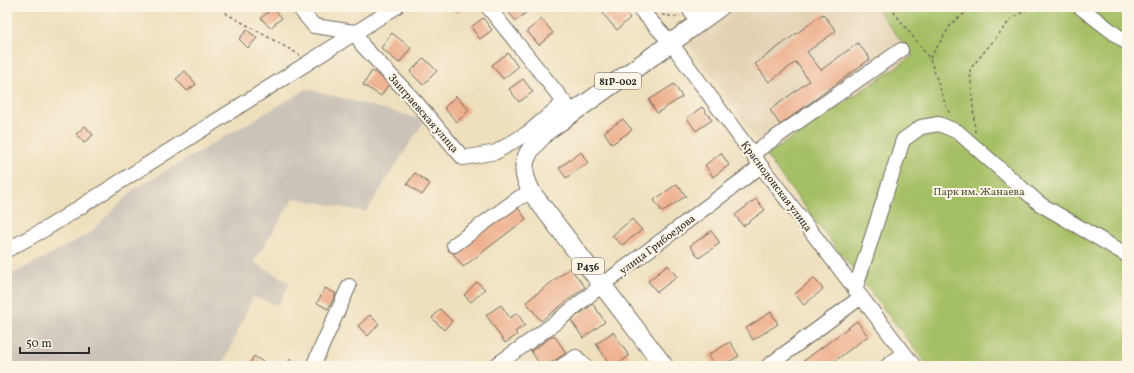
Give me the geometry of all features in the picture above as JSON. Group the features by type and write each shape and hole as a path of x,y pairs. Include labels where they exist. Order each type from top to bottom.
{"main road":[{"name":"81Р-002","path":"524,162 531,148 568,108 671,43 693,14 720,7"},
{"name":"P436","path":"524,162 525,175 532,193 664,366"}],"street":[{"path":"302,7 301,10 314,26 355,32"},
{"path":"7,250 47,228 396,7"},
{"path":"488,7 568,108"},
{"path":"1080,7 1127,43"},
{"name":"Краснодонская улица","path":"641,10 671,43 761,166 914,366"},
{"name":"Заиграевская улица","path":"355,32 363,46 416,102 463,158 496,152 568,108"},
{"path":"752,154 901,50"},
{"path":"771,365 858,293 903,140 922,127 939,124 958,132 1040,204 1127,255"},
{"name":"улица Грибоедова","path":"495,366 761,166"},
{"path":"454,245 520,197 532,193"},
{"path":"313,366 350,286"},
{"path":"887,366 904,353"},
{"path":"562,366 576,357 584,366"}],"path":[{"path":"223,7 227,14 311,60"},
{"path":"890,7 930,59 946,106 958,132"},
{"path":"930,59 952,23 973,7"},
{"path":"977,148 970,69 1012,18 1032,7"},
{"path":"641,10 678,17 693,14"}],"shaded area":[{"path":"736,7 875,7 914,56 767,155 688,43"},
{"path":"307,89 425,120 366,212 294,198 254,262 290,283 278,305 253,297 222,366 7,366 7,277 89,234 133,190"}],"green space":[{"name":"Парк им. Жанаева","path":"875,7 1127,7 1127,366 928,366 777,171 767,155 913,56"}],"building":[{"path":"452,7 466,7 457,13"},
{"path":"504,7 525,7 528,11 516,21"},
{"path":"611,7 620,7 630,18 617,30 603,14"},
{"path":"273,8 282,18 270,28 261,18"},
{"path":"823,14 836,31 807,52 821,70 858,43 870,59 780,125 770,110 809,81 796,62 769,82 755,64"},
{"path":"483,18 492,30 480,39 471,27"},
{"path":"542,19 553,33 539,45 527,31"},
{"path":"247,30 257,38 248,48 239,39"},
{"path":"392,33 411,48 399,63 381,48"},
{"path":"508,53 518,67 503,79 492,65"},
{"path":"424,58 437,71 423,85 410,72"},
{"path":"185,71 196,84 187,91 176,79"},
{"path":"372,71 390,82 381,96 363,85"},
{"path":"523,79 533,92 519,102 509,89"},
{"path":"674,84 682,97 657,113 649,100"},
{"path":"456,96 469,110 457,122 444,108"},
{"path":"702,107 712,120 696,131 687,118"},
{"path":"623,119 632,130 612,144 604,132"},
{"path":"85,126 93,135 84,143 76,134"},
{"path":"581,152 588,163 566,178 559,168"},
{"path":"721,153 729,165 713,177 705,165"},
{"path":"415,173 430,184 422,195 407,184"},
{"path":"677,184 686,196 662,212 654,200"},
{"path":"756,199 765,210 743,226 735,215"},
{"path":"516,205 526,219 463,267 453,253"},
{"path":"632,219 642,230 622,245 612,236"},
{"path":"711,231 720,243 699,258 690,246"},
{"path":"668,265 677,277 657,292 648,281"},
{"path":"570,268 585,287 541,321 526,302"},
{"path":"814,278 823,289 804,305 795,294"},
{"path":"477,282 485,289 471,302 464,295"},
{"path":"325,288 336,294 328,309 317,303"},
{"path":"593,304 605,322 583,338 571,320"},
{"path":"501,305 510,318 517,313 525,325 515,332 517,335 505,343 486,315"},
{"path":"440,309 452,321 444,330 432,318"},
{"path":"771,312 778,324 753,340 746,328"},
{"path":"370,315 379,324 368,336 358,326"},
{"path":"857,321 868,336 828,366 797,366"},
{"path":"613,332 629,356 615,366 611,366 596,344"},
{"path":"554,335 566,353 546,366 541,366 531,351"},
{"path":"730,342 739,356 722,366 714,366 708,355"},
{"path":"254,356 263,362 260,366 248,366"},
{"path":"290,359 299,363 297,366 287,366"}]}
